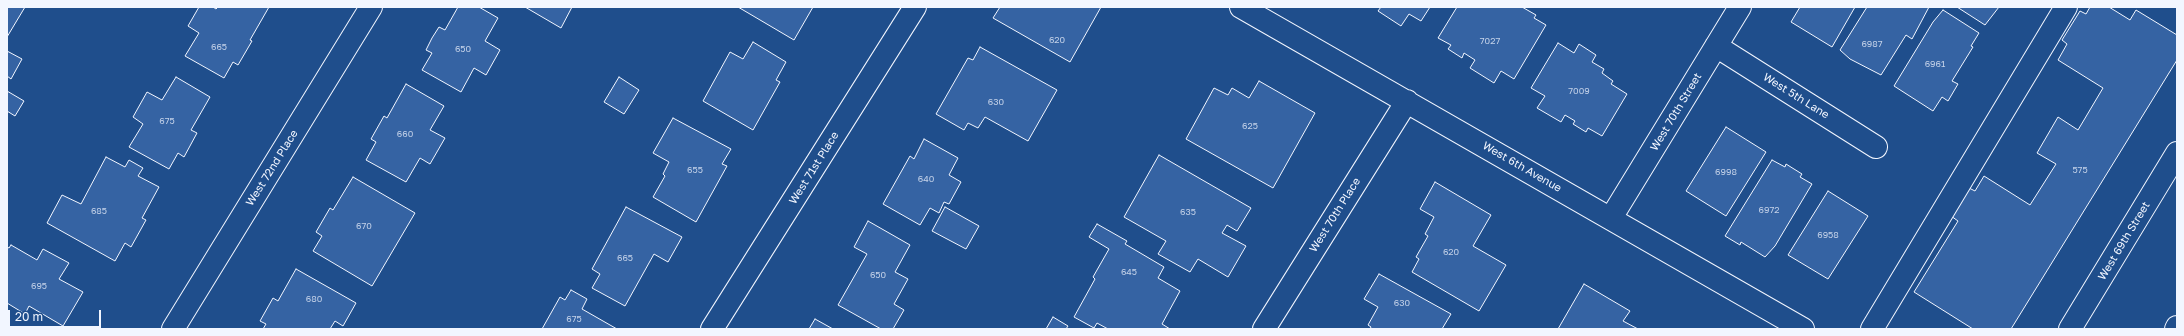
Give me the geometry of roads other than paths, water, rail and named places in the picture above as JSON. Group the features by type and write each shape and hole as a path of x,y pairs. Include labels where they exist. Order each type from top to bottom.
{"street":[{"name":"West 72nd Place","path":"173,329 371,7"},
{"name":"West 71st Place","path":"712,329 915,7"},
{"name":"West 6th Avenue","path":"1241,7 1803,329"},
{"name":"West 70th Street","path":"1611,218 1740,7"},
{"path":"1872,329 2066,7"},
{"name":"West 5th Lane","path":"1716,46 1876,147"},
{"name":"West 70th Place","path":"1264,329 1407,101"},
{"name":"West 69th Street","path":"2070,329 2177,153"}]}
